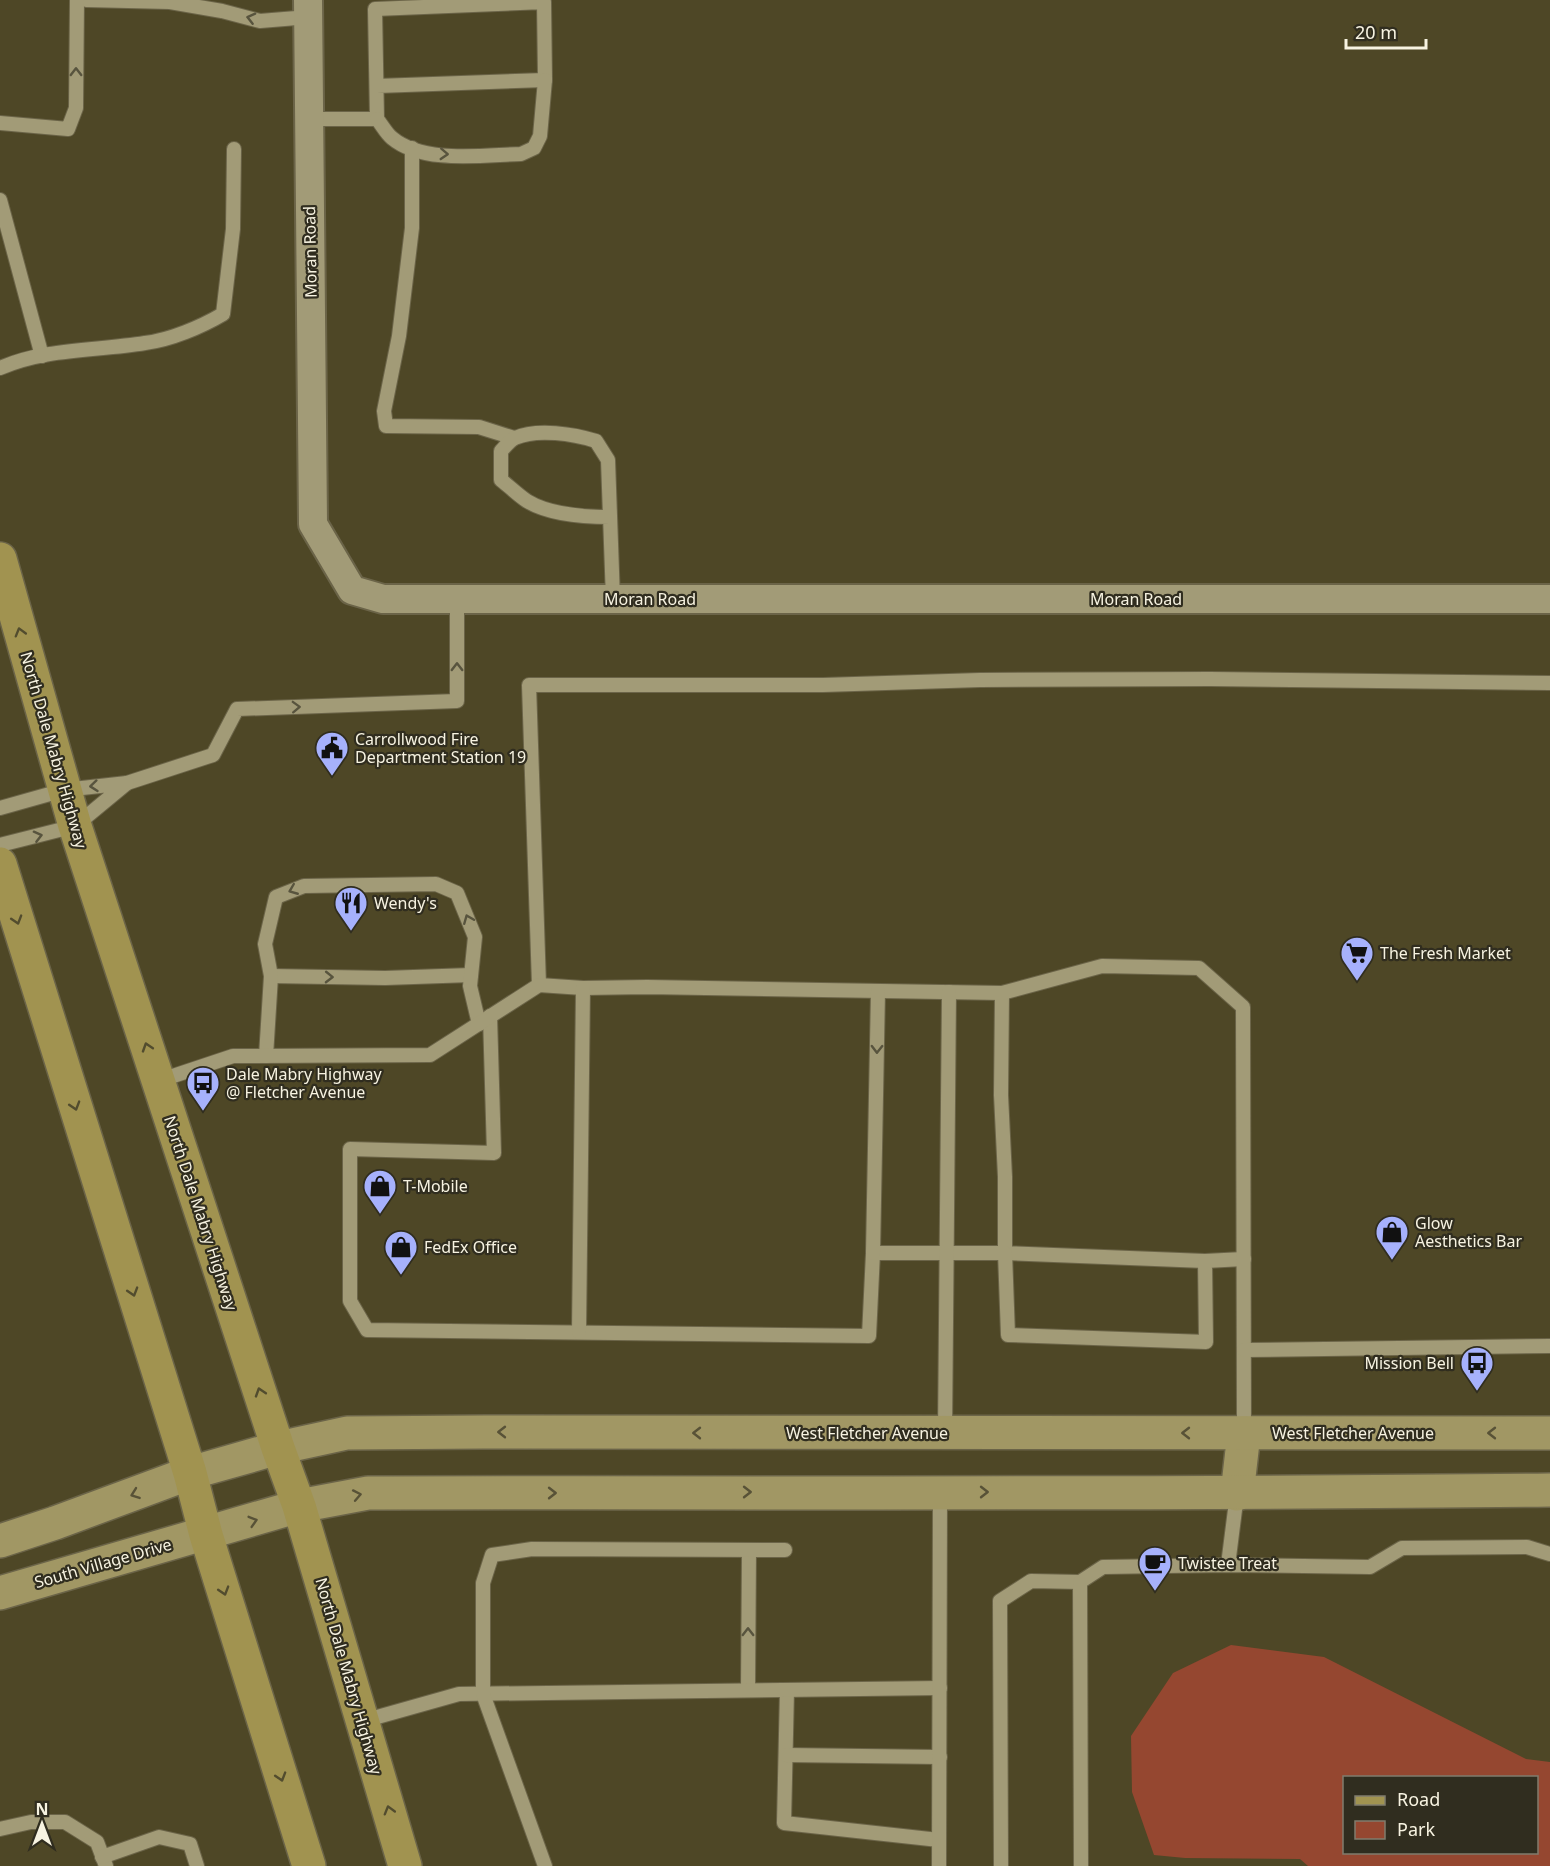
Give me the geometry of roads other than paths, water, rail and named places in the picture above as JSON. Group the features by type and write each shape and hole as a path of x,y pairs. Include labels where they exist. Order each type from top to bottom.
{"main road":[{"name":"North Dale Mabry Highway","path":"0,559 75,826 299,1506 405,1866"},
{"path":"0,864 190,1473 206,1535 309,1866"},
{"name":"West Fletcher Avenue","path":"190,1473 278,1448 347,1434 508,1432 1550,1434"},
{"path":"1237,1494 1244,1433"},
{"path":"0,1541 190,1473"},
{"path":"206,1535 299,1506 368,1493 940,1491 1237,1494 1550,1490"},
{"name":"South Village Drive","path":"0,1593 151,1548 206,1535"}],"street":[{"name":"Moran Road","path":"309,8 308,119 313,524 352,590 383,599 1550,599"}],"lane":[{"path":"0,123 68,129 76,108 77,0"},
{"path":"86,0 170,2 222,11 260,21 309,8"},
{"path":"544,2 545,80 540,136 534,148 521,154 427,154 390,137 377,119 377,86 375,9 544,2"},
{"path":"377,86 545,80"},
{"path":"308,119 377,119"},
{"path":"412,148 412,228 399,336 384,411 387,426 479,426 514,438 539,433 576,434 596,441 608,460 613,599"},
{"path":"0,368 21,359 86,348 147,343 204,325 222,314 234,229 234,149"},
{"path":"0,200 42,356"},
{"path":"514,438 501,451 501,480 529,502 584,517 610,517"},
{"path":"0,808 64,790 127,783 213,755 237,709 457,701 457,599"},
{"path":"539,985 529,685 823,685 980,680 1187,679 1550,683"},
{"path":"0,845 75,826 127,783"},
{"path":"266,1056 271,976 265,944 276,897 304,886 436,884 457,893 475,937 470,986 485,1020 494,1153 350,1149 350,1301 367,1330 869,1336 873,1253 878,991"},
{"path":"158,1081 234,1056 430,1055 539,985 583,988 1002,993 1102,966 1198,968 1243,1007 1244,1433"},
{"path":"271,976 385,978 471,975"},
{"path":"579,1332 583,988"},
{"path":"945,1434 949,992"},
{"path":"1002,993 1001,1095 1008,1335 1206,1342 1205,1261"},
{"path":"873,1253 1005,1253 1205,1261 1244,1259"},
{"path":"1244,1350 1550,1346"},
{"path":"939,1866 940,1491"},
{"path":"1228,1565 1237,1494"},
{"path":"1001,1866 1000,1601 1031,1581 1080,1582 1103,1567 1228,1565 1370,1567 1402,1548 1527,1547 1550,1554"},
{"path":"545,1866 483,1694 483,1582 492,1555 532,1549 785,1550"},
{"path":"748,1550 748,1690"},
{"path":"1080,1582 1081,1866"},
{"path":"363,1721 459,1694 940,1688"},
{"path":"787,1690 784,1823 939,1840"},
{"path":"786,1755 940,1757"},
{"path":"0,1829 31,1822 65,1822 97,1842 104,1862 159,1837 190,1844 197,1866"}],"place":[{"name":"Carrollwood Fire Department Station 19","path":"332,777"},
{"name":"Wendy's","path":"351,932"},
{"name":"The Fresh Market","path":"1357,982"},
{"name":"Dale Mabry Highway @ Fletcher Avenue","path":"203,1112"},
{"name":"T-Mobile","path":"380,1215"},
{"name":"Glow Aesthetics Bar","path":"1392,1261"},
{"name":"FedEx Office","path":"401,1276"},
{"name":"Mission Bell","path":"1477,1392"},
{"name":"Twistee Treat","path":"1155,1592"}]}
